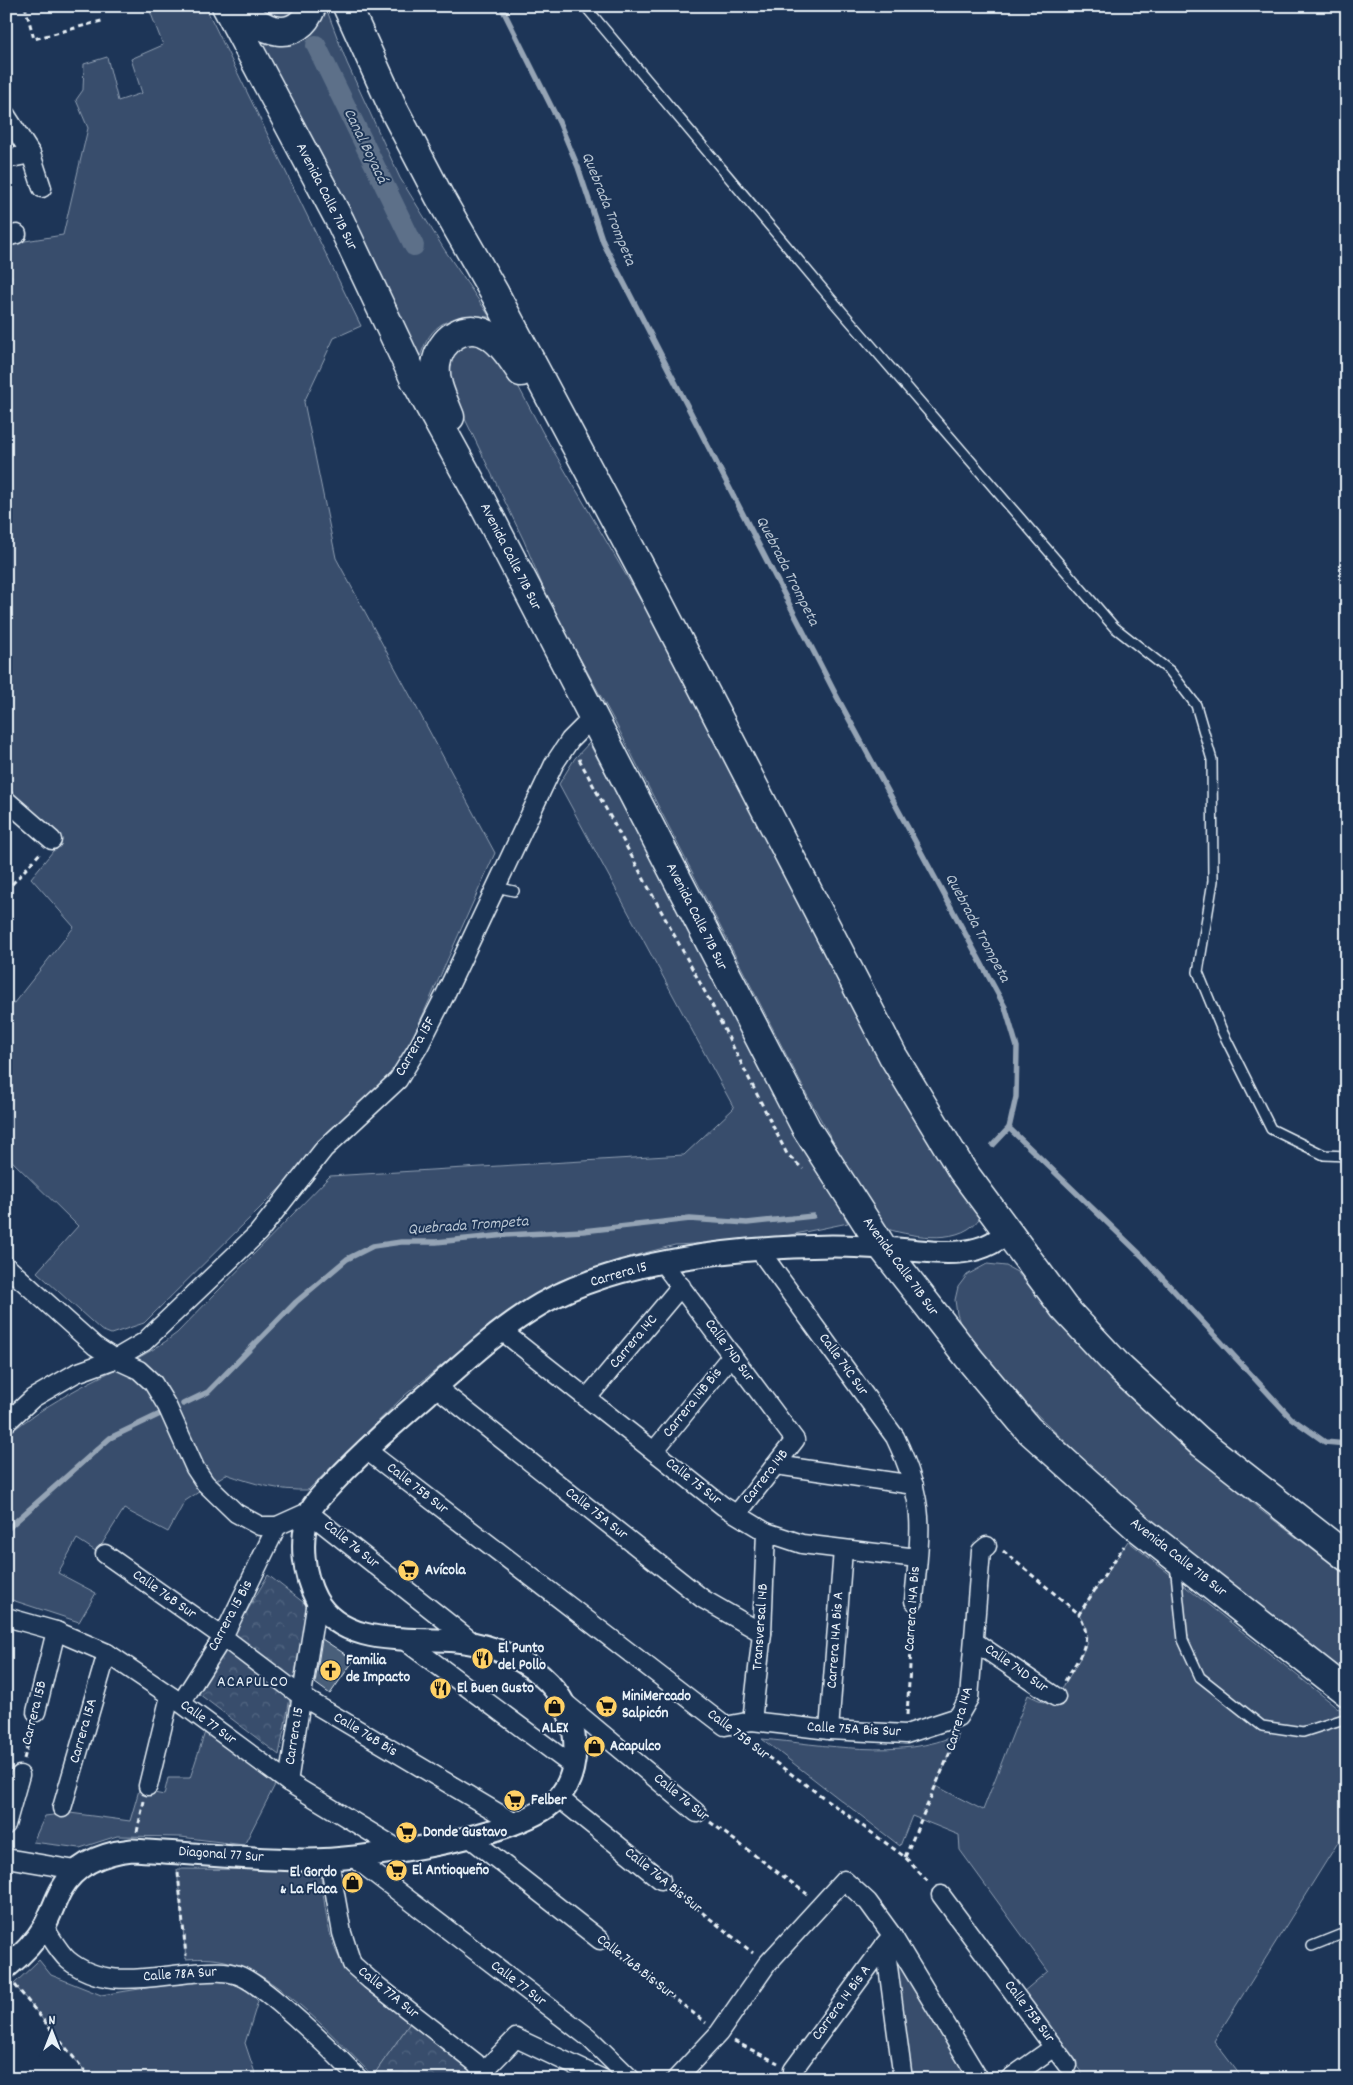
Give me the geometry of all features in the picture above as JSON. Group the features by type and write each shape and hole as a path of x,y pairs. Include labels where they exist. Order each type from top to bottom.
{"highway":[{"name":"Avenida Calle 71B Sur","path":"226,6 340,221 415,380 482,502 806,1128 883,1248 972,1362 1028,1429 1137,1527 1347,1692"},
{"path":"240,6 262,27 286,31 294,29 304,21 312,6"},
{"path":"347,6 394,110 439,196 495,294 643,572 893,1056 931,1121 1007,1233 1064,1308 1121,1369 1206,1447 1347,1557"},
{"path":"482,502 439,388 437,377 436,366 444,342 461,332 478,331 491,335 501,345 587,468"}],"street":[{"path":"6,115 31,154 42,188"},
{"path":"6,159 31,154"},
{"name":"Carrera 15F","path":"6,1423 33,1398 76,1373 115,1359 144,1342 258,1234 324,1149 398,1080 445,995 554,764 570,740 593,717"},
{"path":"6,800 52,840"},
{"name":"Carrera 15","path":"308,1512 365,1449 436,1387 502,1331 538,1305 563,1293 616,1274 663,1263 760,1251 812,1247 964,1252 986,1246 1007,1233"},
{"name":"Calle 74C Sur","path":"760,1251 895,1436 914,1484"},
{"name":"Calle 74D Sur","path":"663,1263 795,1440"},
{"path":"6,1266 78,1332 115,1359 139,1370 153,1383 167,1406 195,1468 205,1483 236,1514 260,1526 277,1526"},
{"name":"Carrera 14C","path":"587,1398 681,1286"},
{"name":"Calle 75 Sur","path":"502,1331 723,1506 766,1532 802,1544 917,1558"},
{"name":"Carrera 14B Bis","path":"654,1451 732,1355"},
{"name":"Calle 75A Sur","path":"436,1387 703,1598 762,1633"},
{"name":"Carrera 14B","path":"737,1514 795,1440"},
{"name":"Calle 75B Sur","path":"365,1449 725,1726"},
{"path":"776,1465 914,1484"},
{"name":"Carrera 14A Bis","path":"914,1484 920,1518 914,1601"},
{"path":"308,1512 302,1551 317,1601 339,1622 374,1636 405,1641 457,1641 475,1644"},
{"name":"Calle 76 Sur","path":"277,1526 308,1512 475,1644 514,1658 534,1668 564,1702 697,1812"},
{"name":"Carrera 15 Bis","path":"148,1786 176,1700 222,1636 277,1526"},
{"name":"Transversal 14B","path":"752,1721 762,1633 766,1532"},
{"name":"Carrera 14A","path":"969,1698 981,1551 987,1546"},
{"name":"Carrera 14A Bis A","path":"829,1730 843,1550"},
{"name":"Calle 76B Sur","path":"105,1554 222,1636"},
{"name":"Carrera 15","path":"288,1782 317,1601"},
{"name":"Calle 77 Sur","path":"6,1617 56,1631 107,1653 176,1700 288,1782 400,1850"},
{"name":"Carrera 15B","path":"36,1712 56,1631"},
{"name":"Calle 76B Bis","path":"222,1636 301,1696 515,1824"},
{"path":"405,1641 573,1766"},
{"name":"Calle 74D Sur","path":"975,1642 1056,1697"},
{"name":"Carrera 15A","path":"62,1808 107,1653"},
{"name":"Calle 75A Bis Sur","path":"725,1726 752,1721 829,1730 906,1734 958,1717 969,1698"},
{"path":"400,1850 470,1838 515,1824 549,1806 558,1798 570,1779 575,1748 570,1716 564,1702"},
{"path":"6,1825 20,1775"},
{"name":"Calle 76A Bis Sur","path":"558,1798 661,1880"},
{"name":"Calle 76B Bis Sur","path":"470,1838 600,1940"},
{"name":"Diagonal 77 Sur","path":"76,1870 97,1858 132,1850 329,1860 400,1850"},
{"name":"Calle 77 Sur","path":"353,1857 588,2037 631,2079"},
{"path":"6,1858 76,1870 61,1890 44,1927 28,1948 10,1966"},
{"name":"Calle 77A Sur","path":"329,1860 342,1933 352,1964 476,2063 485,2076"},
{"path":"676,2079 719,2033 767,1964 844,1880 868,1902 889,1940 979,2079"},
{"name":"Calle 75B Sur","path":"941,1895 1068,2064"},
{"name":"Calle 78A Sur","path":"44,1927 67,1959 82,1970 101,1976 123,1980 187,1973 224,1972 240,1976 288,2012 359,2079"},
{"path":"889,1940 903,2079"},
{"name":"Carrera 14 Bis A","path":"793,2070 889,1940"},
{"path":"485,2076 516,2038 603,2079"},
{"path":"1009,2079 1054,2047"}],"lane":[{"path":"585,6 838,307 1114,627 1170,671 1196,705 1212,760 1213,880 1198,972 1223,1032 1271,1129 1324,1155 1347,1156"},
{"path":"496,887 514,891"},
{"path":"1174,1556 1182,1640 1200,1677 1262,1726 1304,1732 1347,1718"},
{"path":"1312,1946 1347,1932"}],"path":[{"path":"25,6 34,39 105,20"},
{"path":"570,740 712,1006 787,1154 807,1172"},
{"path":"6,891 52,840"},
{"path":"1079,1614 1137,1527"},
{"path":"987,1546 996,1545 1079,1614 1086,1626 1086,1645 1056,1697"},
{"name":"Carrera 14A Bis","path":"906,1734 914,1601"},
{"name":"Carrera 15B","path":"20,1775 36,1712"},
{"name":"Calle 75B Sur","path":"725,1726 905,1857 941,1895"},
{"name":"Carrera 14A","path":"905,1857 958,1734"},
{"path":"132,1850 148,1786"},
{"name":"Calle 76 Sur","path":"697,1812 823,1905"},
{"path":"176,1852 187,1973"},
{"name":"Calle 76A Bis Sur","path":"661,1880 767,1964"},
{"name":"Calle 76B Bis Sur","path":"600,1940 719,2033 793,2070"},
{"path":"10,1966 91,2079"}],"green space":[{"path":"148,6 205,6 361,326 334,338 304,402 336,558 495,853 405,1055 375,1094 144,1323 111,1334 101,1330 37,1272 78,1226 6,1155 6,1013 74,927 31,878 62,840 6,788 6,295 12,276 6,270 6,244 63,235 88,128 76,100 83,90 84,64 107,57 118,101 142,93 131,59 163,45"},
{"path":"253,6 301,6 279,24"},
{"path":"326,8 347,63 400,178 444,249 490,317 464,317 444,323 429,337 419,361 261,45 284,44 301,38 314,27"},
{"path":"471,341 483,343 506,363 543,433 647,611 841,981 890,1079 981,1216 973,1226 963,1232 938,1237 911,1235 887,1229 853,1177 807,1095 616,724 549,602 524,541 450,388 449,355"},
{"path":"589,743 848,1223 766,1240 675,1245 618,1260 559,1281 502,1316 404,1396 308,1490 267,1486 226,1474 185,1501 168,1532 124,1509 97,1552 77,1539 58,1573 96,1593 79,1622 6,1598 6,1436 58,1400 141,1356 177,1333 330,1176 684,1155 734,1108 559,784 575,758"},
{"path":"987,1264 1006,1266 1017,1272 1053,1314 1176,1437 1258,1508 1347,1576 1347,1679 1157,1530 1022,1400 962,1329 957,1314 955,1300 958,1287 967,1275"},
{"path":"1128,1541 1347,1715 1347,1828 1214,2041 1243,2079 1081,2079 1084,2076 1023,1992 1048,1971 960,1850 959,1835 912,1816 900,1846 762,1739 835,1747 887,1749 912,1747 936,1742 958,1734 936,1786 983,1810 1028,1695 1050,1705 1064,1684 1081,1657 1086,1644 1086,1628 1079,1614"},
{"path":"268,1575 308,1606 279,1755 199,1694"},
{"path":"206,1729 277,1781 244,1845 181,1837 117,1836 80,1848 33,1842 45,1816 70,1813 130,1821 139,1790 164,1795 168,1778 190,1778"},
{"path":"177,1869 320,1870 327,1920 339,1957 359,1983 410,2023 373,2076 308,2012 271,1983 253,1972 229,1962 211,1959 186,1959"},
{"path":"39,1960 51,1975 101,1995 204,1979 225,1981 245,1988 258,2001 245,2043 257,2079 91,2079 14,1984"},
{"path":"900,1960 985,2079 907,2079 888,1961"},
{"path":"410,2023 466,2065 475,2079 375,2079 373,2076"}],"building":[{"name":"Familia de Impacto","path":"322,1639 354,1660 330,1694 315,1683"}],"waterway":[{"name":"Quebrada Trompeta","path":"501,6 559,122 578,167 603,242 836,695 1005,1007 1017,1047 1016,1097 1009,1128 993,1145"},
{"name":"Canal Boyacá","path":"316,45 414,246"},
{"path":"1009,1128 1142,1256 1291,1418 1325,1442 1347,1444"},
{"name":"Quebrada Trompeta","path":"183,1404 208,1392 296,1302 347,1259 373,1246 401,1242 436,1242 506,1235 583,1231 690,1219 747,1223 813,1216"},
{"name":"Quebrada Trompeta","path":"6,1530 110,1438 160,1414"}],"place":[{"name":"Avícola","path":"409,1571"},
{"name":"El Punto del Pollo","path":"482,1658"},
{"name":"Familia de Impacto","path":"330,1670"},
{"name":"El Buen Gusto","path":"441,1689"},
{"name":"ALEX","path":"555,1706"},
{"name":"MiniMercado Salpicón","path":"606,1706"},
{"name":"Acapulco","path":"594,1747"},
{"name":"Felber","path":"515,1801"},
{"name":"Donde Gustavo","path":"407,1833"},
{"name":"El Antioqueño","path":"396,1871"},
{"name":"El Gordo & La Flaca","path":"353,1882"}],"district":[{"name":"ACAPULCO","path":"253,1682"}]}
